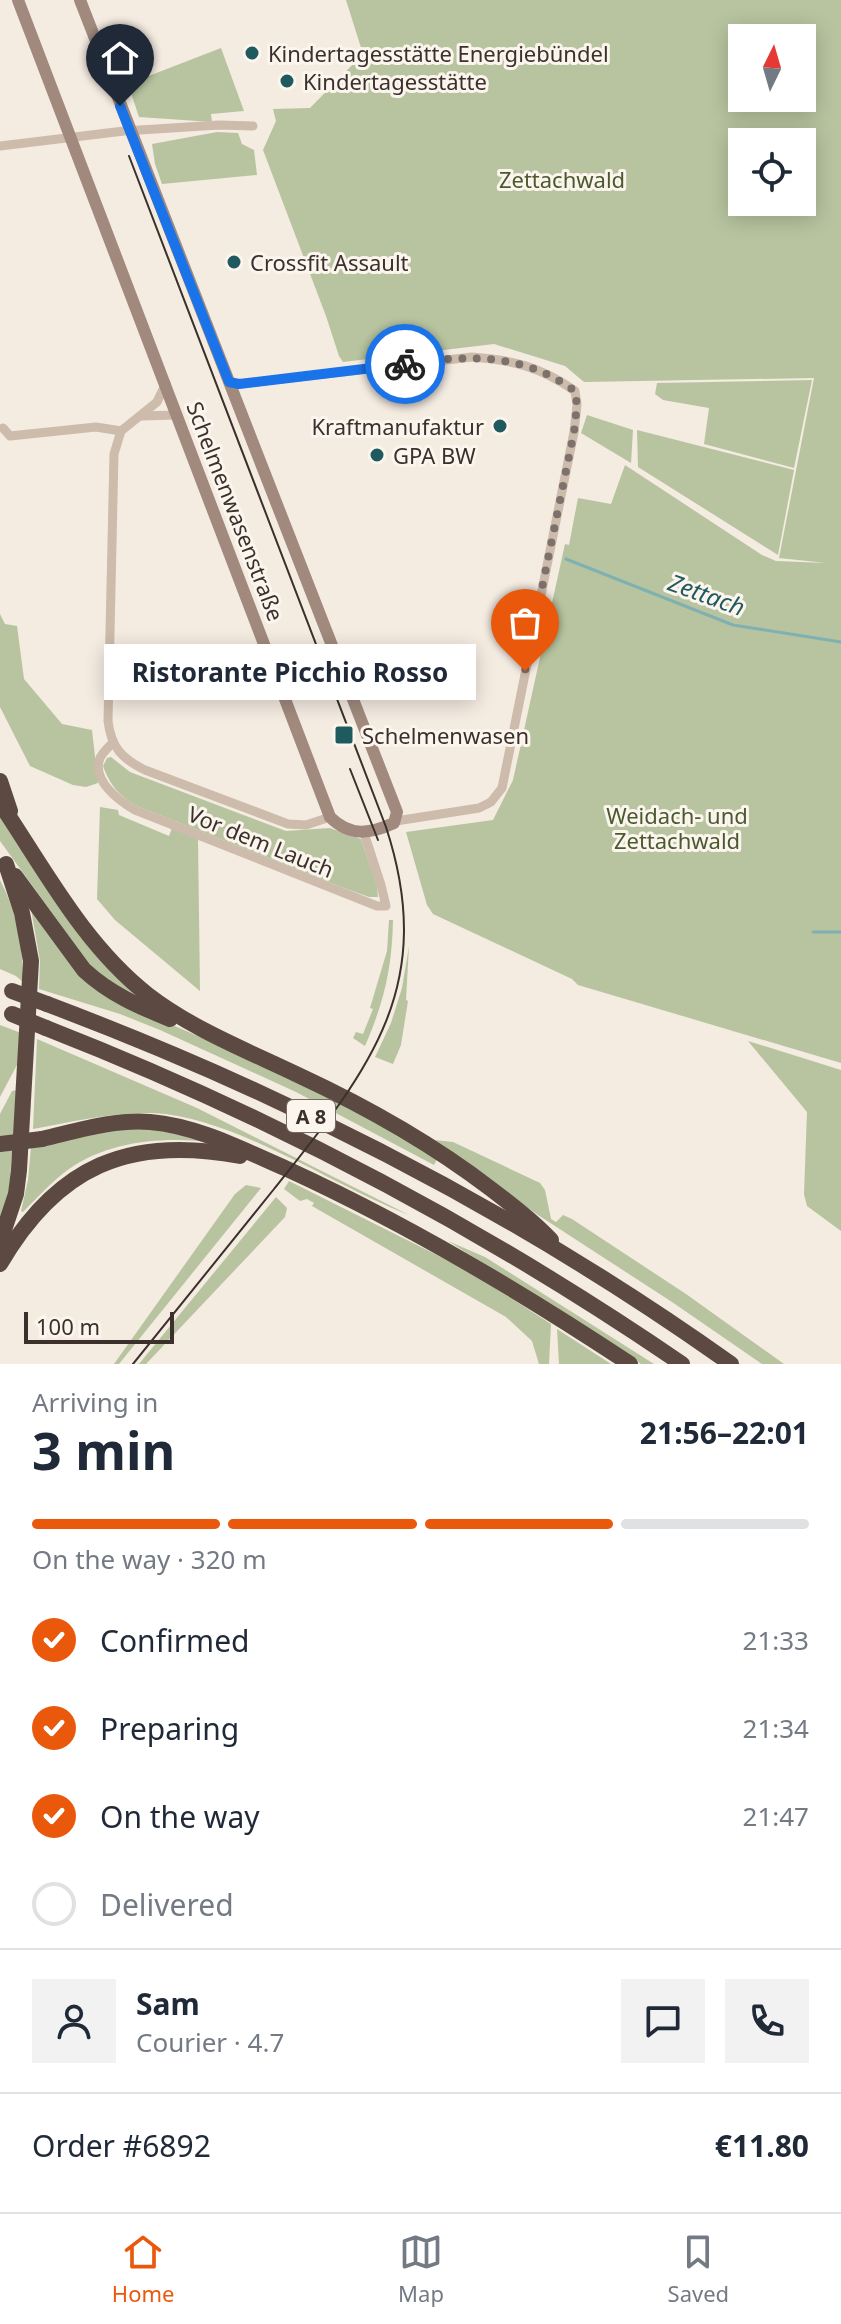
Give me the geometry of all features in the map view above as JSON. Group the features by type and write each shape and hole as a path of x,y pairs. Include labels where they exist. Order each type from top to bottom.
{"highway":[{"path":"0,781 14,824"},
{"path":"0,803 81,925 108,957 147,994 170,1010 235,1045"},
{"path":"0,1242 16,1194 19,1170 31,961 22,913 3,860"},
{"name":"A 8","path":"3,860 84,970 97,982 129,1002 235,1045 357,1102 419,1138 526,1216 564,1253"},
{"name":"A 8","path":"6,989 187,1059 307,1114 564,1253 731,1364"},
{"name":"A 8","path":"6,1012 203,1094 360,1169 540,1271 682,1364"},
{"path":"0,1144 42,1139 111,1124 148,1122 197,1132 362,1205 536,1304 630,1364"},
{"path":"0,1264 15,1238 46,1201 77,1177 109,1162 138,1153 178,1148 218,1152 276,1165"}],"street":[{"name":"Schelmenwasenstraße","path":"18,0 330,817"},
{"name":"Schelmenwasenstraße","path":"80,0 395,809 396,821"},
{"path":"0,146 131,131 253,126"},
{"path":"229,382 239,384 472,357 507,360 552,374 575,391 574,432 502,788 491,802 479,808 396,821 364,833 344,829 330,817"},
{"path":"3,428 10,436 96,427 121,431 157,402 166,383"},
{"path":"138,416 178,415"},
{"name":"Vor dem Lauch","path":"121,431 113,468 108,721 118,753 145,770 288,824 306,825 330,817"},
{"name":"Vor dem Lauch","path":"113,742 100,758 100,768 105,788 121,802 377,906 386,906 364,833"}],"green space":[{"path":"346,0 841,0 841,1063 578,985 572,979 433,914 427,905 406,832 493,820 513,780 578,498 611,504 625,465 762,555 776,561 826,563 779,558 814,378 584,382 565,366 494,344 343,362 263,150 276,121 273,109 310,108 363,54"},
{"path":"221,48 244,111 211,114 212,122 139,117 128,84"},
{"path":"217,132 238,133 242,144 254,150 257,175 162,184 152,144"},
{"path":"812,380 794,468 704,444 709,408 663,400 655,394 657,383"},
{"path":"587,415 633,430 631,463 581,433"},
{"path":"637,430 794,470 778,555 638,467"},
{"path":"0,614 5,624 17,626 24,679 62,724 92,730 98,783 86,787 73,785 30,766 0,707"},
{"path":"111,757 130,772 286,831 330,828 361,839 378,897 344,888 137,806 120,794 109,779 103,766"},
{"path":"100,807 118,810 119,815 169,836 172,828 198,839 200,991 115,920 97,899"},
{"path":"0,813 150,1003 100,979 0,841"},
{"path":"0,880 18,930 23,982 0,969"},
{"path":"31,909 124,1004 251,1059 396,1132 437,1159 434,1165 296,1092 160,1030 39,989 40,961"},
{"path":"389,920 393,920 389,970 365,1046 353,1038 356,1032 363,1034 373,1009 370,1008 387,951"},
{"path":"409,946 408,1001 401,1045 393,1064 375,1057 391,1023 402,988"},
{"path":"0,1025 21,1033 19,1061 0,1097"},
{"path":"37,1039 197,1108 409,1215 249,1139 184,1117 153,1113 123,1114 33,1129"},
{"path":"748,1041 841,1070 841,1231 807,1206 804,1194 807,1112"},
{"path":"17,1090 9,1192 0,1225 0,1114 12,1091"},
{"path":"146,1127 216,1143 179,1140 140,1142 103,1152 69,1169 21,1211 31,1147 94,1132"},
{"path":"434,1140 453,1142 540,1183 545,1190 551,1219 556,1222 563,1215 572,1219 686,1294 784,1364 762,1364 538,1215"},
{"path":"289,1181 469,1271 551,1324 549,1364 539,1364 532,1341 506,1317 312,1206 314,1203 307,1199 300,1201 284,1189"},
{"path":"246,1185 261,1188 119,1364 114,1364 235,1194"},
{"path":"276,1197 287,1208 285,1217 146,1364 139,1364"},
{"path":"448,1241 485,1257 654,1364 641,1364"},
{"path":"557,1329 611,1364 559,1364"}],"waterway":[{"name":"Zettach","path":"566,559 733,625 841,642"},
{"path":"813,932 841,932"}],"tram line":[{"path":"129,156 386,827 400,883 404,934 399,980 386,1023 365,1064 309,1146 133,1364"},
{"path":"350,769 378,840"}],"way so far":[{"path":"405,364 472,357 507,360 552,374 575,391 574,432 525,671"}],"place":[{"name":"Kindertagesstätte Energiebündel","path":"252,53"},
{"name":"Kindertagesstätte","path":"287,81"},
{"name":"Crossfit Assault","path":"234,262"},
{"name":"Kraftmanufaktur","path":"500,426"},
{"name":"GPA BW","path":"377,455"},
{"name":"Ristorante Picchio Rosso","path":"525,671"},
{"name":"Schelmenwasen","path":"344,735"}],"route":[{"path":"120,106 229,382 239,384 405,364"}],"park label":[{"name":"Zettachwald","path":"562,179"},
{"name":"Weidach- und Zettachwald","path":"677,828"}]}
